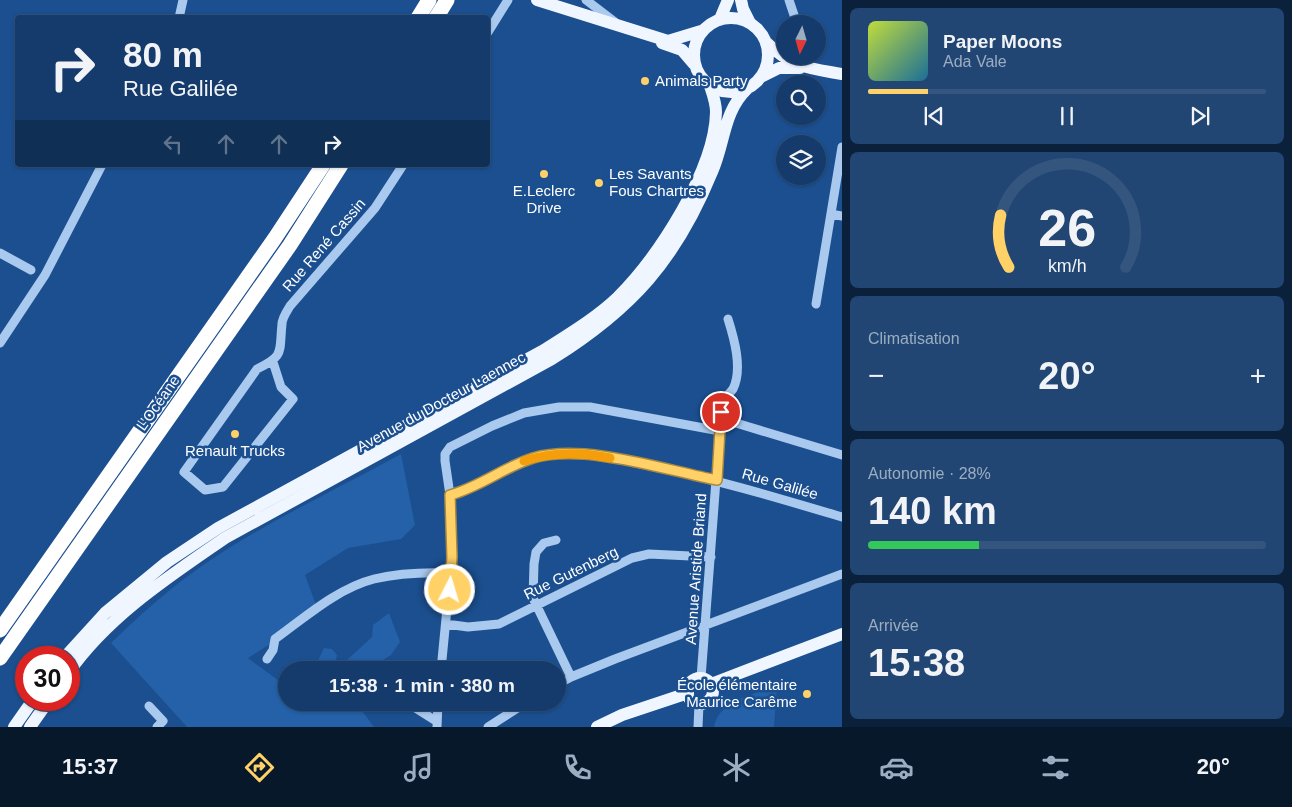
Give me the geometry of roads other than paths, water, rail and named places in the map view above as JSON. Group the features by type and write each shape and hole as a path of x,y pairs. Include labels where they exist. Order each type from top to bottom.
{"highway":[{"path":"420,15 429,0"},
{"path":"438,15 447,0"},
{"name":"L’Océane","path":"0,630 275,238 321,167"},
{"name":"L’Océane","path":"0,658 284,253 340,167"}],"main road":[{"path":"537,0 623,28 682,50 710,86 722,91 734,92 747,89 762,76 780,68 814,70"},
{"path":"720,19 728,0"},
{"path":"742,0 743,9 750,23 763,35 766,43 768,60 762,76"},
{"path":"646,36 668,41 701,31 720,19 730,17 750,23"},
{"path":"694,64 693,53 701,31"},
{"path":"766,43 781,57 796,66 842,74"},
{"name":"Avenue du Docteur Laennec","path":"75,646 105,613 167,562 218,528 544,350 581,327 617,297 651,260 684,208 705,161 716,112 710,86"},
{"name":"Avenue du Docteur Laennec","path":"80,660 115,621 176,572 225,538 552,359 590,336 627,305 662,264 696,212 716,163 730,112 736,100 747,89"},
{"path":"688,694 691,683 706,681 842,634"},
{"path":"688,694 693,701 699,704 707,702 712,696 706,681"},
{"path":"598,727 622,715 688,694"},
{"path":"14,727 25,711"},
{"path":"30,727 41,711"}],"street":[{"path":"180,15 184,0"},
{"path":"490,29 508,0"},
{"path":"586,0 623,28"},
{"path":"789,0 794,15"},
{"path":"816,304 831,214 839,179 842,147"},
{"path":"0,343 45,275 101,167"},
{"name":"Rue René Cassin","path":"273,362 282,347 282,322 290,306 376,208 402,167"},
{"path":"831,214 842,216"},
{"path":"0,253 31,270"},
{"name":"Avenue Aristide Briand","path":"706,681 706,625 722,401 733,389 737,364 736,344 728,318"},
{"path":"273,362 281,387 293,399 222,487 205,490 184,472 256,369 273,362"},
{"path":"440,661 451,573 450,495 445,454 458,442 524,413 559,407 590,408 720,428 736,423 842,456"},
{"name":"Rue Galilée","path":"450,495 462,492 510,466 534,458 560,454 604,457 717,480 842,517"},
{"path":"556,540 544,543 534,558 533,598 571,677"},
{"name":"Rue Gutenberg","path":"446,624 468,627 499,624 632,558 649,554 711,557"},
{"path":"266,659 273,650 275,639 340,594 372,580 417,574 451,573"},
{"path":"566,680 842,574"},
{"path":"698,727 699,704"},
{"path":"149,706 160,724"},
{"path":"419,711 437,724"},
{"path":"437,724 438,711"},
{"path":"488,727 513,711"}],"place":[{"name":"Animals Party","path":"645,81"},
{"name":"E.Leclerc Drive","path":"544,174"},
{"name":"Les Savants Fous Chartres","path":"599,183"},
{"name":"Renault Trucks","path":"235,434"},
{"name":"École élémentaire Maurice Carême","path":"807,694"}]}
